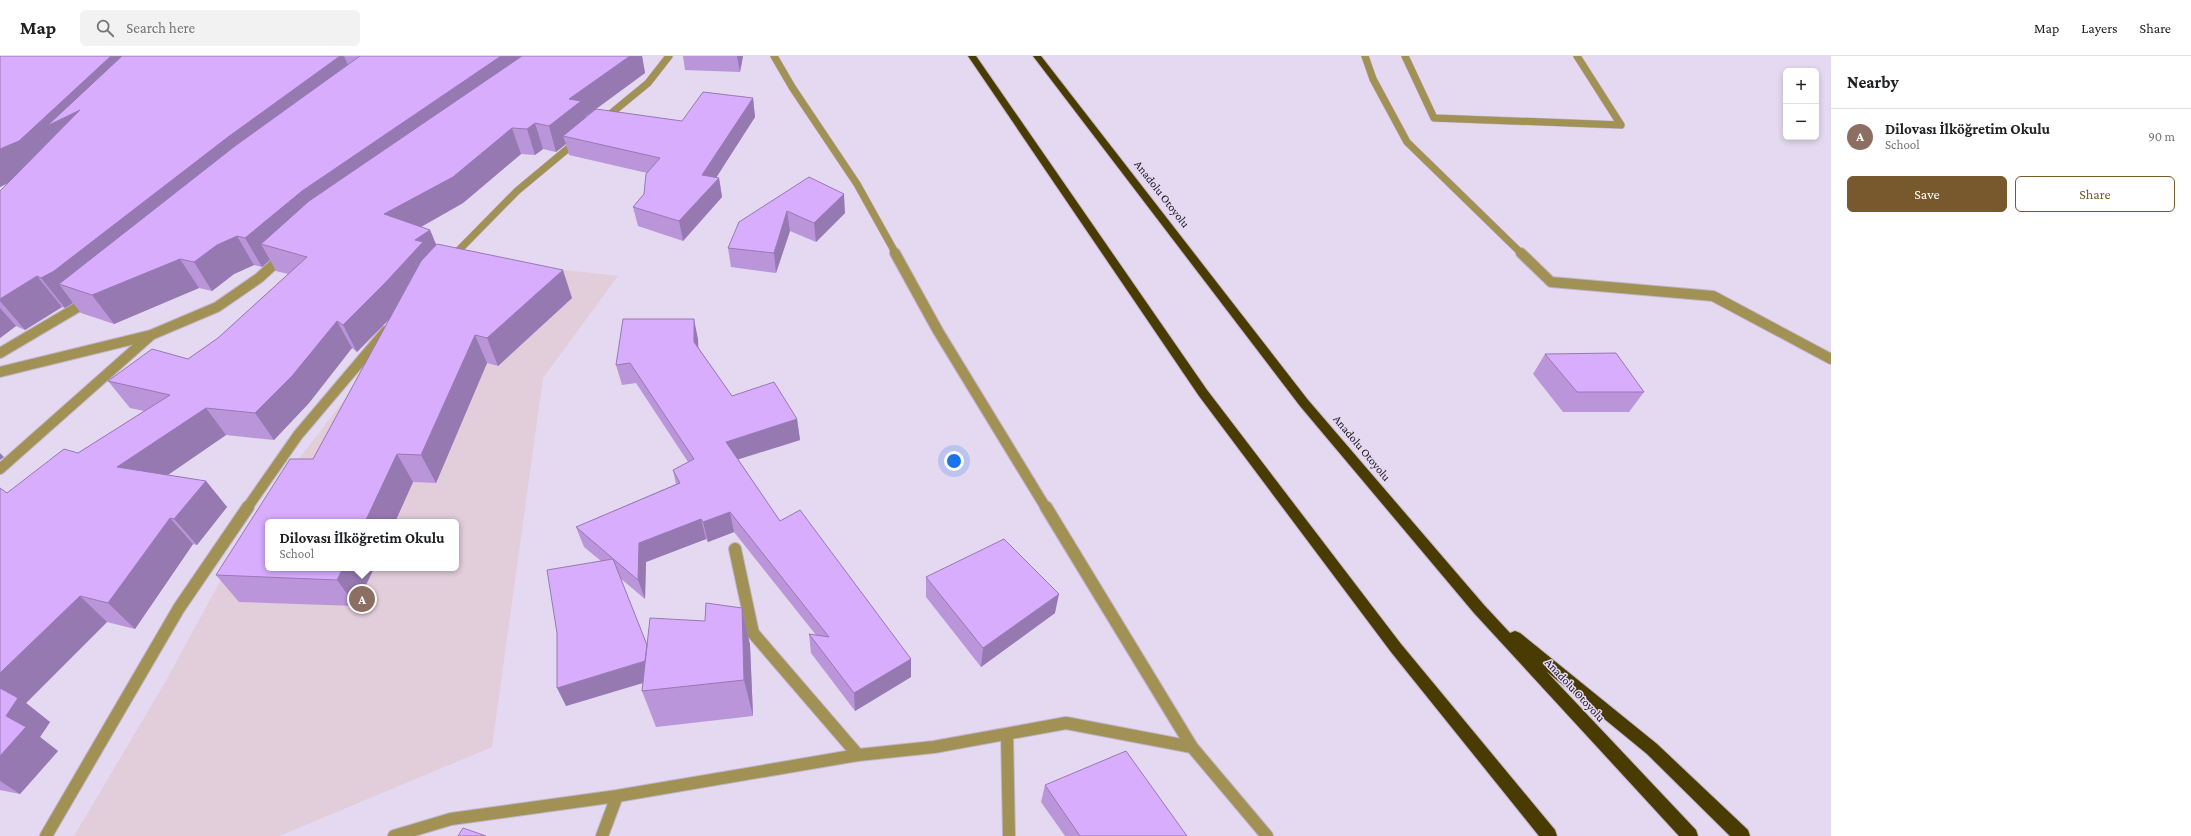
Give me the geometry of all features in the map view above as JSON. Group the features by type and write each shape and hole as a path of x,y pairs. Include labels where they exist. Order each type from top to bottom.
{"highway":[{"path":"972,56 1203,393 1396,648 1549,836"},
{"name":"Anadolu Otoyolu","path":"1037,56 1304,403 1480,609 1690,836"},
{"path":"1480,609 1652,749 1742,836"}],"street":[{"path":"597,125 648,83 669,56"},
{"path":"774,56 792,87 857,184 938,331 1192,747 1267,836"},
{"path":"1365,56 1373,79 1407,142 1551,282 1713,296 1831,359"},
{"path":"1406,56 1434,118 1621,125 1577,56"},
{"path":"444,265 517,191 586,134"},
{"path":"0,372 151,335 217,307 259,278 292,248"},
{"path":"0,353 81,306 93,296"},
{"path":"46,836 179,608 298,435 394,322"},
{"path":"0,469 151,335"},
{"path":"735,549 753,633 858,756"},
{"path":"394,836 451,819 617,796 858,756 934,747 1066,723 1192,747"},
{"path":"1007,734 1009,836"},
{"path":"602,836 617,796"}],"shaded area":[{"path":"556,269 618,276 543,378 492,747 279,836 74,836 163,686 258,512 399,329"}],"building":[{"path":"0,56 111,56 19,141 0,149"},
{"path":"122,56 340,56 228,137 54,271 41,278 37,276 0,299 0,191 80,110 47,126"},
{"path":"360,56 501,56 302,191 245,238 237,236 217,245 194,262 180,259 92,295 59,284 235,146"},
{"path":"522,56 630,56 569,99 581,101 549,126 535,123 527,129 512,128 453,177 384,214 430,230 415,240 423,242 343,325 337,321 292,376 255,413 206,408 117,467 206,481 174,519 170,518 108,603 80,596 0,673 0,488 7,493 64,449 78,453 170,395 108,381 152,349 188,359 218,338 307,257 261,244 309,201"},
{"path":"703,92 753,98 702,175 719,178 679,221 633,207 644,194 646,174 660,158 563,136 596,109 682,121"},
{"path":"809,177 844,194 814,223 787,211 774,253 728,248 739,222"},
{"path":"437,244 563,270 487,338 475,335 421,455 397,454 366,519 265,519 265,571 342,571 337,580 216,575 290,459 313,459 421,261"},
{"path":"623,319 694,319 694,342 732,396 774,382 797,419 726,442 780,521 800,510 911,659 854,693 809,634 829,637 730,512 703,522 701,519 639,543 638,580 576,527 680,483 673,470 694,459 630,363 616,365"},
{"path":"1616,353 1644,392 1577,392 1545,354"},
{"path":"1004,539 1059,594 983,648 926,577"},
{"path":"613,559 647,645 645,661 557,688 557,633 547,570"},
{"path":"706,603 742,608 744,680 642,691 650,618 705,621"},
{"path":"0,688 18,698 6,716 26,727 0,756"},
{"path":"1126,751 1187,836 1080,836 1045,785"},
{"path":"463,828 486,836 458,836"}],"place":[{"name":"Dilovası İlköğretim Okulu","path":"362,599"}]}
